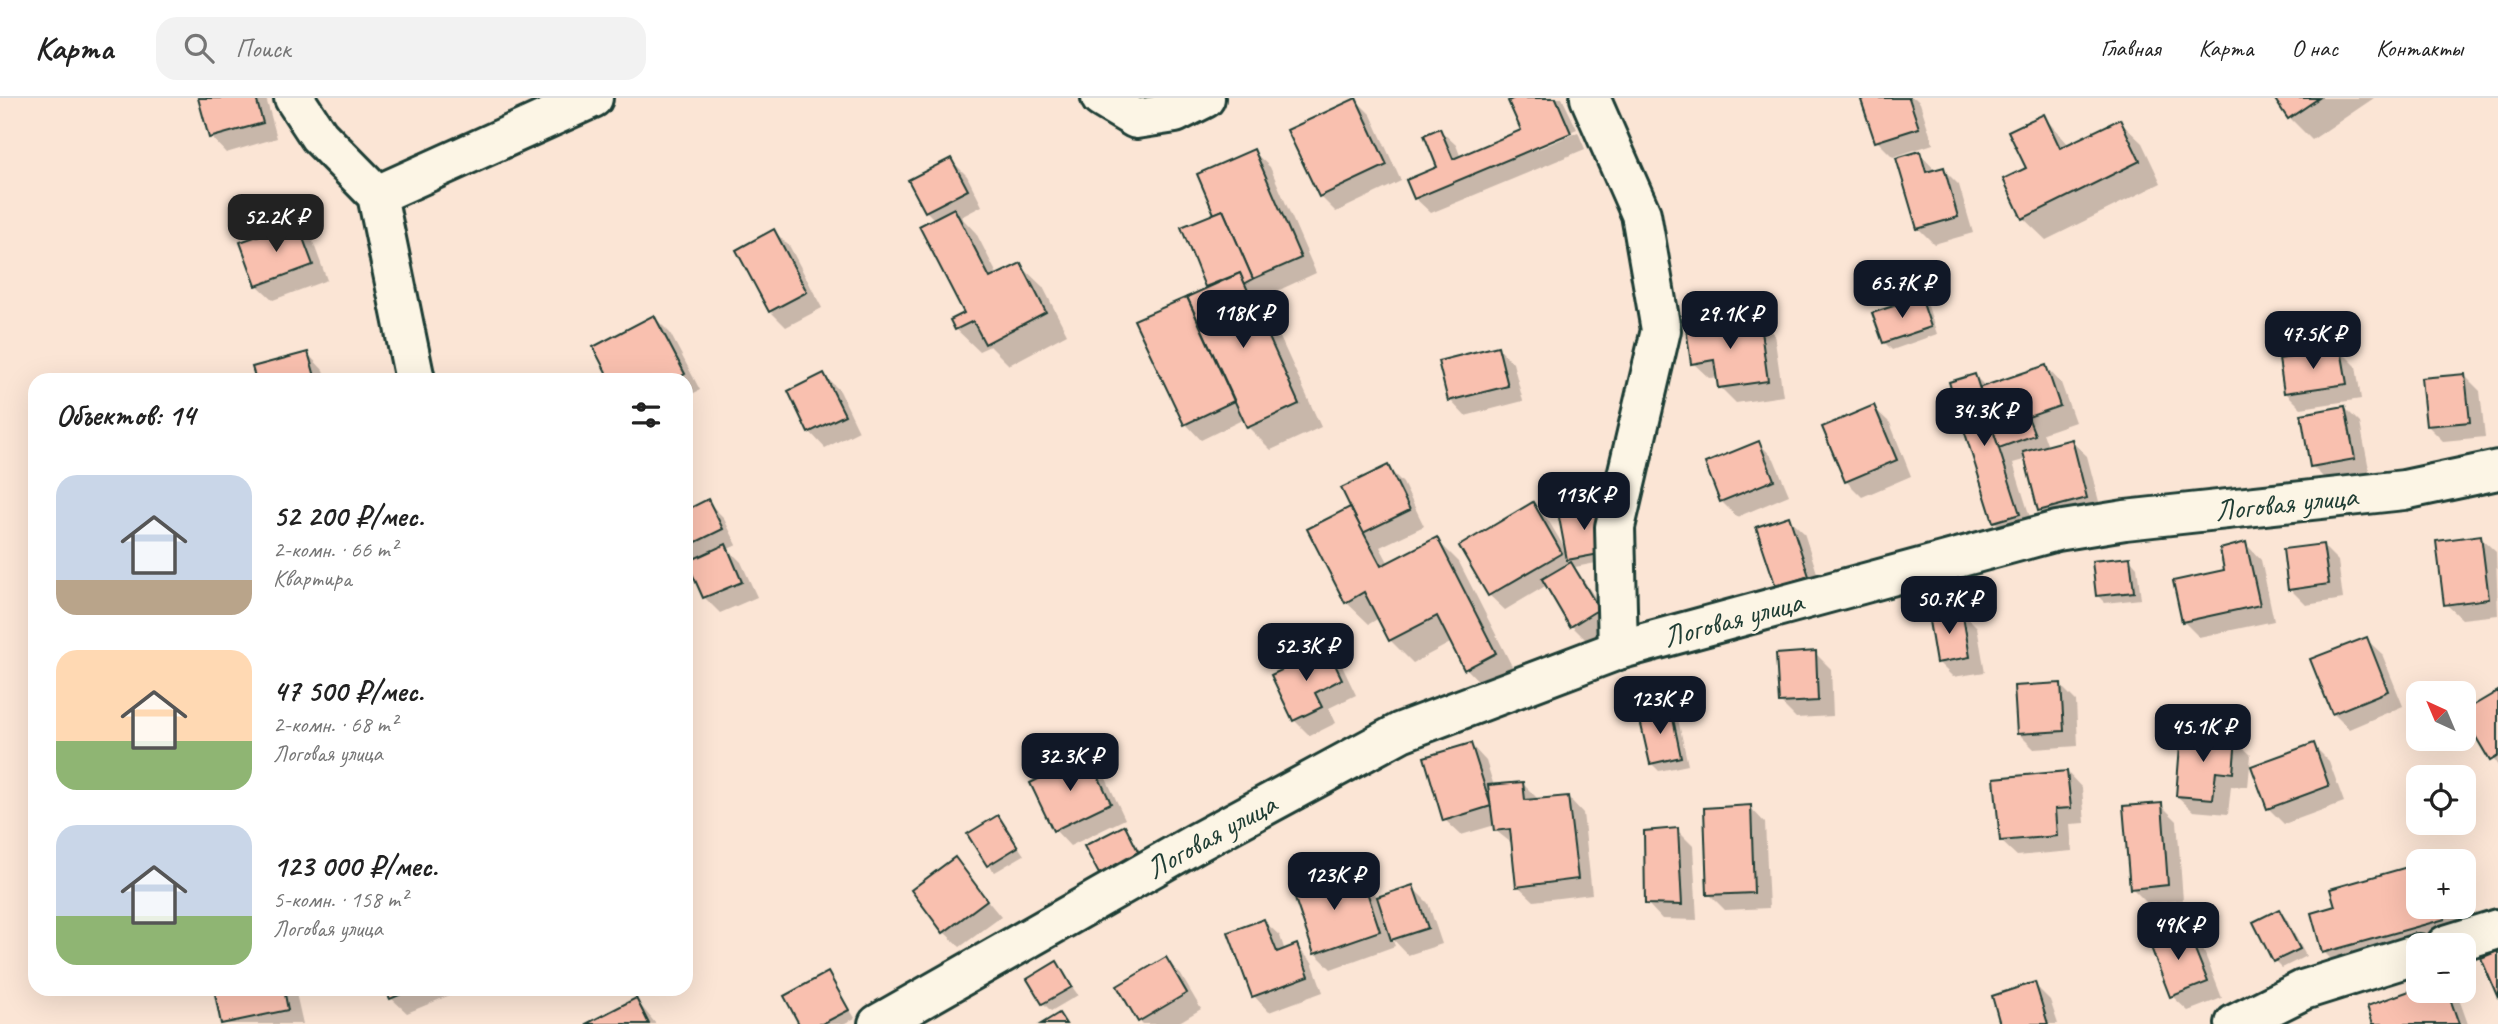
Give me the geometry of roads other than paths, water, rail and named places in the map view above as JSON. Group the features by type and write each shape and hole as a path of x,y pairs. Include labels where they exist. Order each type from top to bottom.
{"street":[{"path":"294,98 319,136 377,195 414,373"},
{"path":"377,195 593,98"},
{"path":"1101,98 1136,120 1175,113 1205,98"},
{"path":"1590,98 1641,214 1661,330 1615,527 1618,650"},
{"name":"Логовая улица","path":"878,1024 1196,843 1401,732 1618,650 2057,531 2125,520 2404,490 2498,470"},
{"path":"2476,936 2498,929"},
{"path":"2235,1024 2303,990 2406,958"}]}
